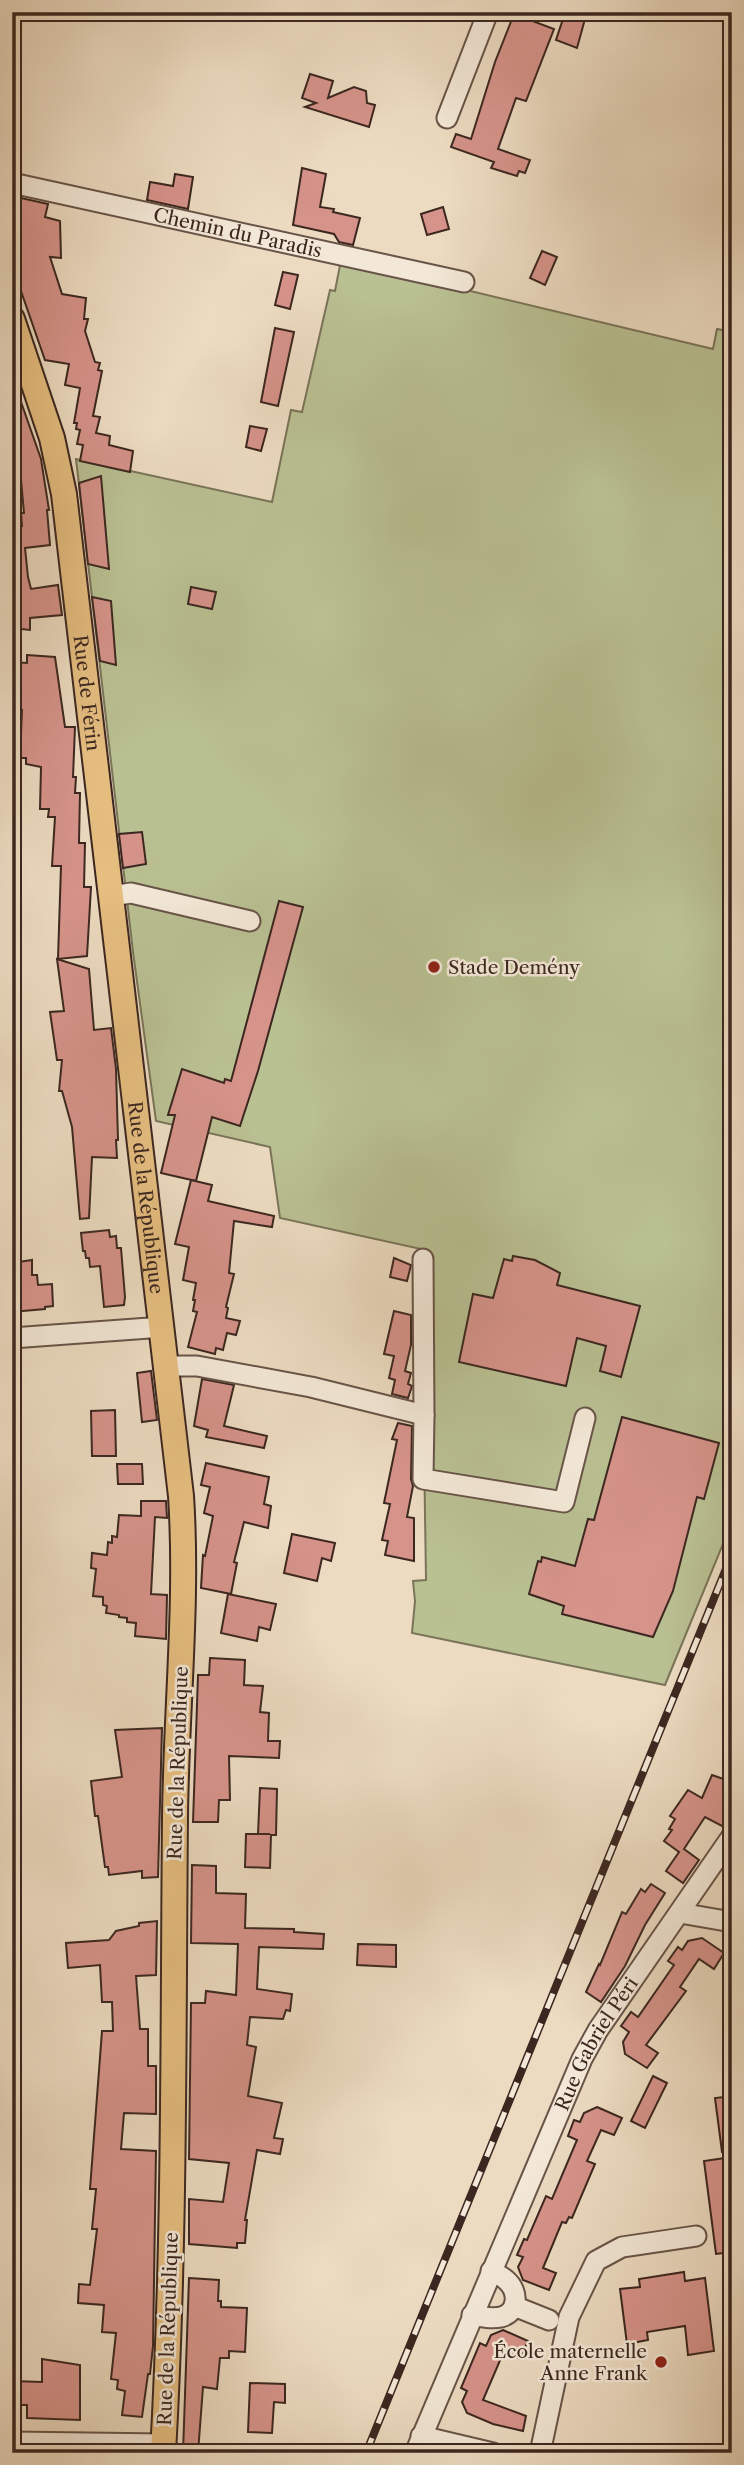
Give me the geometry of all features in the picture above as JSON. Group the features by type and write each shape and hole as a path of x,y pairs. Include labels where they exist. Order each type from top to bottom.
{"main road":[{"name":"Rue de Férin","path":"12,319 49,429 60,474 132,1075"},
{"name":"Rue de la République","path":"132,1075 181,1496 184,1575 176,1796 171,2249 163,2448"}],"street":[{"path":"447,118 488,12"},
{"name":"Chemin du Paradis","path":"12,183 464,282"},
{"path":"111,896 131,893 250,921"},
{"path":"423,1259 423,1479 564,1502 585,1418"},
{"path":"12,1338 163,1327"},
{"path":"167,1366 197,1366 311,1387 424,1415"},
{"name":"Rue Gabriel Péri","path":"418,2445 582,2059 598,2030 732,1836"},
{"path":"680,1913 732,1922"},
{"path":"541,2453 569,2317 596,2260 622,2247 696,2236"},
{"path":"472,2315 493,2318 503,2316 509,2314 514,2306 516,2300 508,2281 491,2271"},
{"path":"514,2306 549,2320"},
{"path":"12,2442 163,2448"},
{"path":"418,2445 493,2453"}],"green space":[{"name":"Stade Demény","path":"341,260 713,349 717,329 732,332 732,1522 665,1685 412,1633 415,1601 413,1581 426,1580 421,1249 280,1218 270,1147 156,1121 133,952 76,459 272,502 291,410 302,412 330,290 335,291"}],"building":[{"path":"565,13 585,19 577,48 556,40"},
{"path":"514,14 554,29 526,101 516,98 498,149 530,160 525,173 519,171 517,176 491,168 494,162 451,147 456,134 471,139 495,62"},
{"path":"310,74 333,81 328,98 354,87 366,91 367,103 375,105 369,127 305,107 316,103 302,98"},
{"path":"302,168 326,174 320,207 360,218 353,245 339,242 334,234 293,225"},
{"path":"175,174 193,177 188,209 147,200 150,182 173,186"},
{"path":"12,196 48,204 45,217 60,221 61,258 50,257 62,294 86,298 84,319 88,319 85,331 95,362 100,363 98,370 102,371 93,416 100,417 96,433 110,436 109,445 133,451 130,472 80,461 83,445 77,444 80,430 76,429 77,423 74,423 80,388 65,385 69,364 45,360 12,265"},
{"path":"443,207 449,229 427,235 421,214"},
{"path":"542,251 557,257 545,285 530,278"},
{"path":"283,272 298,275 290,309 275,305"},
{"path":"275,328 294,332 278,406 261,402"},
{"path":"12,382 41,459 49,510 50,545 25,548 28,577 31,589 58,585 62,615 30,618 30,630 12,628 12,526 22,526 21,513 24,513 21,480 15,480 12,471"},
{"path":"250,426 267,429 261,451 246,447"},
{"path":"101,476 109,569 88,564 79,483"},
{"path":"191,587 216,592 212,609 188,604"},
{"path":"92,597 111,601 116,665 100,661"},
{"path":"27,655 55,657 65,727 75,727 73,777 76,777 75,793 80,793 79,843 85,843 84,887 91,887 87,956 58,959 61,866 52,866 55,817 48,817 49,809 40,809 41,767 26,764 26,758 20,758 22,710 12,710 12,662 27,663"},
{"path":"142,832 146,864 123,868 119,834"},
{"path":"279,901 303,907 240,1126 212,1117 196,1181 161,1173 175,1115 168,1115 182,1069 224,1083 225,1079 231,1081"},
{"path":"57,959 89,969 94,1030 111,1028 116,1069 117,1158 92,1157 89,1218 80,1219 72,1127 62,1091 59,1091 62,1060 57,1060 50,1012 64,1011"},
{"path":"191,1180 212,1185 208,1201 274,1216 272,1227 234,1221 229,1273 234,1274 226,1318 240,1321 236,1335 227,1333 223,1350 216,1348 215,1354 188,1347 197,1312 193,1311 196,1283 183,1280 189,1247 175,1244"},
{"path":"109,1230 110,1237 116,1236 117,1248 121,1248 125,1297 124,1305 104,1307 100,1266 90,1267 89,1258 86,1258 83,1251 81,1233"},
{"path":"513,1256 535,1260 560,1273 557,1285 640,1306 621,1377 600,1371 606,1346 577,1338 566,1386 459,1362 473,1294 493,1298 504,1259 512,1261"},
{"path":"394,1258 411,1265 407,1281 390,1277"},
{"path":"32,1260 32,1275 37,1275 38,1285 52,1284 53,1306 12,1312 12,1281 19,1281 18,1262"},
{"path":"394,1311 411,1315 411,1345 405,1371 411,1373 408,1384 412,1386 408,1398 392,1394 395,1380 389,1378 394,1356 384,1354"},
{"path":"151,1371 157,1420 142,1422 137,1373"},
{"path":"202,1379 234,1385 224,1426 267,1436 264,1448 206,1437 208,1430 194,1426"},
{"path":"115,1410 116,1456 92,1456 91,1411"},
{"path":"622,1417 719,1443 704,1499 697,1497 673,1591 653,1637 562,1614 564,1606 529,1594 538,1561 541,1562 542,1557 575,1566 588,1519 594,1520"},
{"path":"398,1423 412,1426 413,1486 407,1517 414,1518 414,1561 385,1555 388,1541 382,1540 390,1504 384,1503 397,1440 392,1439"},
{"path":"206,1463 269,1477 264,1504 271,1506 268,1528 244,1522 234,1562 237,1563 231,1594 201,1588 203,1555 205,1556 213,1516 204,1513 210,1487 201,1485"},
{"path":"117,1464 142,1464 143,1484 118,1484"},
{"path":"141,1501 166,1501 167,1518 155,1517 151,1594 167,1595 166,1639 135,1636 136,1623 127,1622 127,1618 119,1615 106,1613 107,1606 103,1605 103,1597 93,1596 96,1569 91,1568 92,1553 107,1555 108,1542 112,1543 112,1536 117,1537 119,1515 141,1516"},
{"path":"292,1534 335,1543 331,1561 322,1558 317,1581 284,1573"},
{"path":"228,1594 276,1604 270,1630 259,1627 257,1641 221,1633"},
{"path":"210,1658 245,1660 244,1685 263,1686 260,1712 269,1713 268,1741 280,1741 279,1758 229,1756 230,1800 219,1800 218,1822 193,1822 198,1675 209,1675"},
{"path":"162,1728 158,1877 142,1878 142,1871 109,1875 108,1867 105,1867 98,1816 95,1816 91,1781 122,1777 115,1730"},
{"path":"712,1775 732,1782 732,1812 722,1826 705,1817 684,1849 699,1860 683,1883 666,1871 679,1852 664,1841 672,1830 669,1829 675,1819 670,1816 688,1790 702,1798"},
{"path":"260,1788 277,1789 276,1835 271,1835 270,1868 245,1867 246,1834 258,1834"},
{"path":"192,1865 216,1866 216,1893 246,1894 245,1928 294,1929 294,1932 324,1934 323,1949 259,1947 257,1989 292,1994 290,2011 286,2010 283,2019 250,2017 247,2045 256,2047 248,2096 282,2103 274,2138 283,2139 280,2154 257,2150 245,2220 245,2243 237,2243 237,2248 189,2244 189,2199 223,2202 229,2163 189,2159 191,2003 205,2003 206,1991 236,1995 238,1944 191,1943"},
{"path":"651,1884 665,1893 645,1925 625,1966 601,2002 586,1992 622,1912 626,1914 641,1889 645,1892"},
{"path":"157,1921 156,1975 136,1976 140,2029 148,2029 148,2066 156,2066 156,2114 124,2113 121,2149 156,2151 153,2346 142,2417 122,2415 125,2391 117,2389 118,2380 111,2379 116,2333 102,2332 104,2305 78,2303 79,2284 90,2285 97,2229 92,2229 96,2189 90,2189 102,2031 113,2031 112,2002 102,2002 100,1965 68,1968 66,1943 109,1940 116,1931 139,1926 139,1923"},
{"path":"702,1938 724,1953 714,1969 699,1959 680,1987 686,1991 646,2045 658,2053 647,2068 625,2054 623,2042 629,2032 621,2026 631,2012 638,2017 674,1965 668,1961 678,1947 682,1950 688,1941"},
{"path":"358,1944 396,1945 396,1967 357,1965"},
{"path":"653,2076 667,2083 645,2128 631,2121"},
{"path":"732,2096 732,2151 722,2152 715,2098"},
{"path":"597,2107 622,2118 614,2135 601,2130 587,2161 595,2164 572,2218 569,2217 566,2223 562,2222 543,2268 556,2273 549,2290 523,2280 518,2267 523,2257 517,2255 524,2239 527,2240 546,2196 552,2199 577,2140 568,2136 574,2120 580,2122 584,2113"},
{"path":"732,2157 732,2252 716,2254 704,2161"},
{"path":"684,2272 685,2281 705,2278 714,2351 688,2355 685,2326 647,2332 648,2340 627,2344 620,2289 640,2287 639,2279"},
{"path":"189,2278 219,2280 218,2301 221,2301 221,2307 247,2308 245,2352 229,2351 229,2358 220,2358 217,2389 203,2387 198,2453 183,2453"},
{"path":"503,2330 528,2341 520,2359 504,2351 483,2400 526,2416 523,2431 493,2424 467,2413 462,2402 467,2391 461,2388 480,2343 486,2346 491,2335"},
{"path":"42,2359 80,2365 80,2420 27,2418 27,2405 12,2405 12,2381 42,2382"},
{"path":"250,2383 285,2384 285,2403 274,2402 272,2433 248,2432"}],"railway":[{"path":"366,2453 732,1554"}],"place":[{"name":"Stade Demény","path":"434,967"},
{"name":"École maternelle Anne Frank","path":"661,2362"}]}
